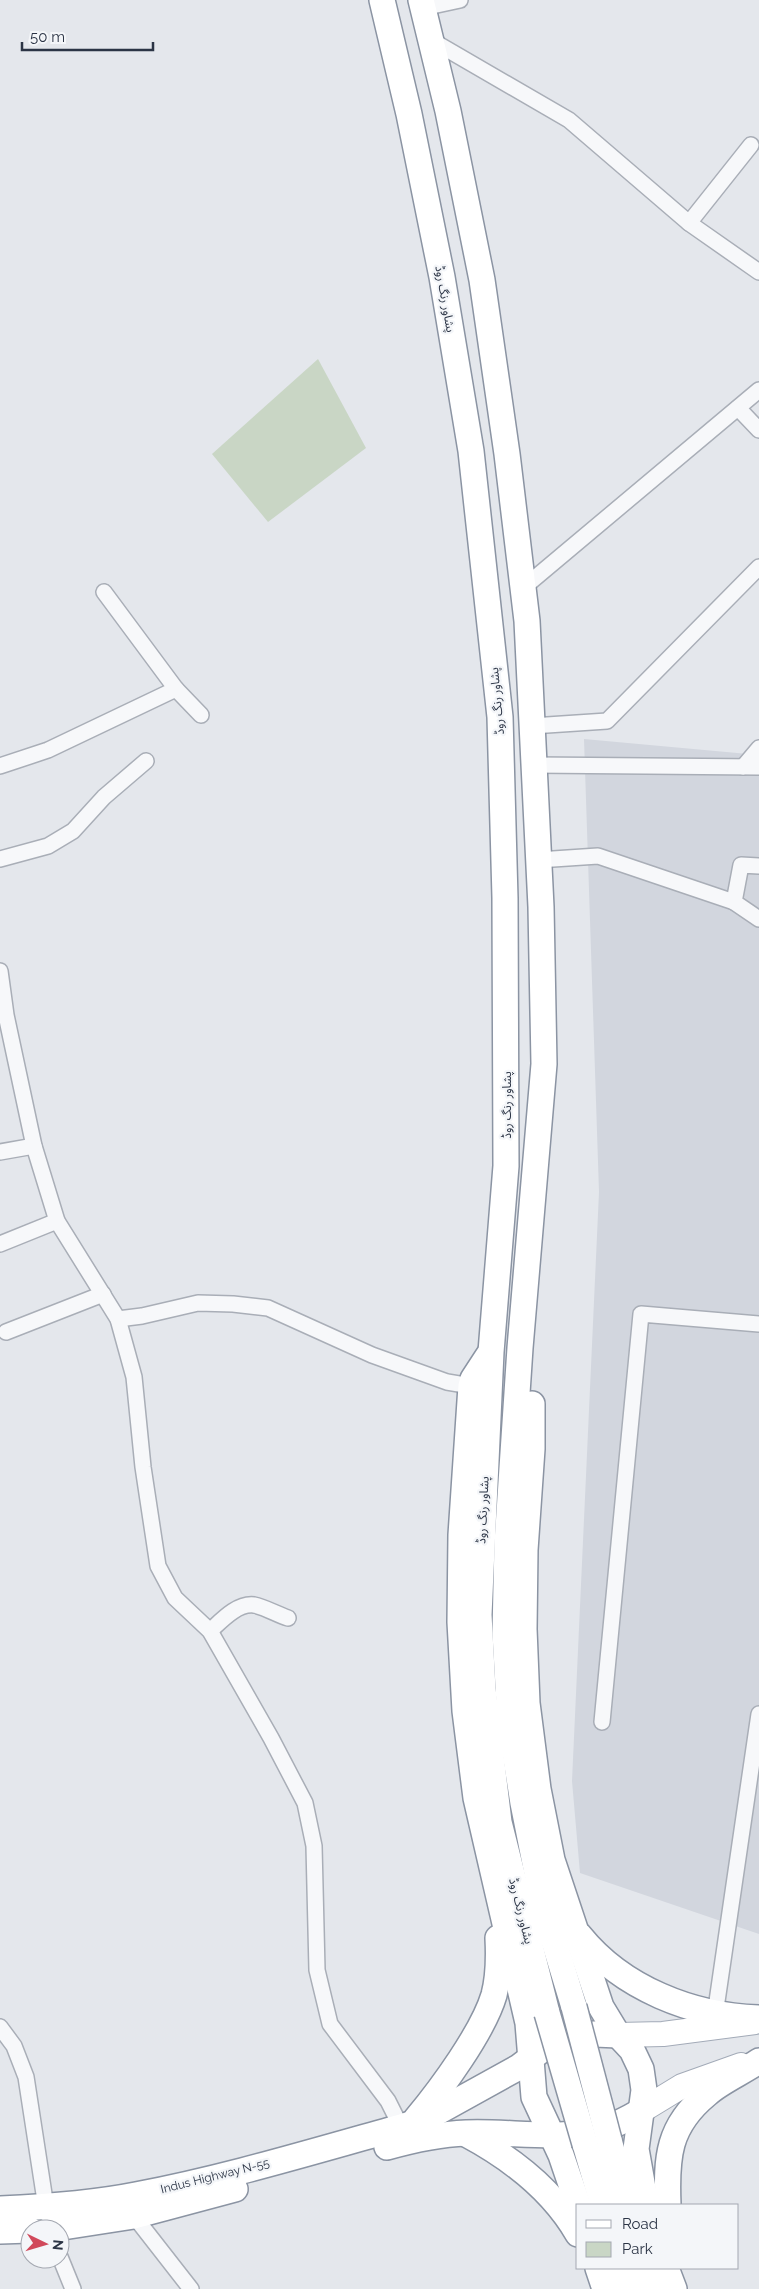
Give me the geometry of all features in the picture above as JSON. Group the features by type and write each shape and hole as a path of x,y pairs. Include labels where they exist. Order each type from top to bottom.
{"highway":[{"name":"پشاور رنگ روڈ","path":"382,0 409,114 442,277 471,452 500,717 505,898 506,1166 491,1352 481,1538 479,1614 483,1689 499,1822 547,2013 604,2204"},
{"name":"پشاور رنگ روڈ","path":"422,4 448,111 482,280 524,588 532,726 544,1064 520,1348 507,1543 505,1633 509,1702 523,1803 544,1908 574,2007 627,2204"},
{"path":"520,1348 532,1388 532,1449 525,1550 527,1703 538,1789 552,1860 573,1928 601,2007 618,2035 632,2050 641,2069 644,2090 636,2149 646,2204"},
{"path":"491,1352 473,1379 461,1535 460,1622 465,1711 476,1798 528,2023 534,2097 552,2134 578,2204"},
{"path":"416,2127 478,2029 494,1996 499,1968 497,1890"},
{"path":"573,1928 591,1950 609,1966 644,1988 724,2020 759,2020"},
{"path":"416,2127 519,2068 544,2048 571,2037 618,2035"},
{"path":"668,2204 669,2160 673,2135 688,2112 708,2092 759,2060"},
{"path":"416,2127 464,2133 577,2133 602,2129 619,2123 641,2111"},
{"name":"Indus Highway N-55","path":"0,2209 48,2218 134,2216 406,2141 416,2127"},
{"name":"Indus Highway N-55","path":"48,2218 416,2127"},
{"path":"464,2133 487,2145 528,2174 566,2215 576,2231"},
{"path":"0,2231 20,2230"},
{"path":"598,2269 605,2289"},
{"path":"623,2269 629,2289"},
{"path":"646,2269 653,2289"},
{"path":"666,2269 675,2289"},
{"path":"674,2269 675,2289"}],"main road":[{"path":"618,2035 663,2034 724,2020"},
{"path":"641,2111 682,2086 759,2060"}],"street":[{"path":"422,4 460,0"},
{"path":"431,40 569,120 689,223 759,272"},
{"path":"689,223 751,145"},
{"path":"524,588 759,390"},
{"path":"738,408 759,430"},
{"path":"532,726 607,721 759,567"},
{"path":"104,592 176,689 201,715"},
{"path":"0,766 48,750 176,689"},
{"path":"743,767 759,748"},
{"path":"0,859 48,846 73,831 104,797 146,761"},
{"path":"533,765 759,767"},
{"path":"538,860 598,856 734,902 759,919"},
{"path":"734,902 741,865 759,866"},
{"path":"0,971 6,1015 34,1146 57,1221 118,1319 134,1377 143,1467 158,1566 175,1598 210,1631 272,1738 305,1803 314,1846 317,1970 330,2024 388,2101 416,2127"},
{"path":"0,1152 34,1146"},
{"path":"0,1244 57,1221"},
{"path":"6,1332 103,1294"},
{"path":"118,1319 142,1316 198,1303 268,1308 372,1355 447,1382 472,1386"},
{"path":"602,1722 641,1314 759,1324"},
{"path":"210,1631 229,1614 243,1607 254,1605 288,1618"},
{"path":"724,2020 759,1714"},
{"path":"0,2027 14,2046 26,2077 48,2218"},
{"path":"134,2216 191,2289"},
{"path":"65,2269 73,2289"}],"shaded area":[{"path":"584,739 759,755 759,1934 580,1873 572,1781 599,1192"}],"green space":[{"path":"318,359 366,448 268,522 212,454"}]}
